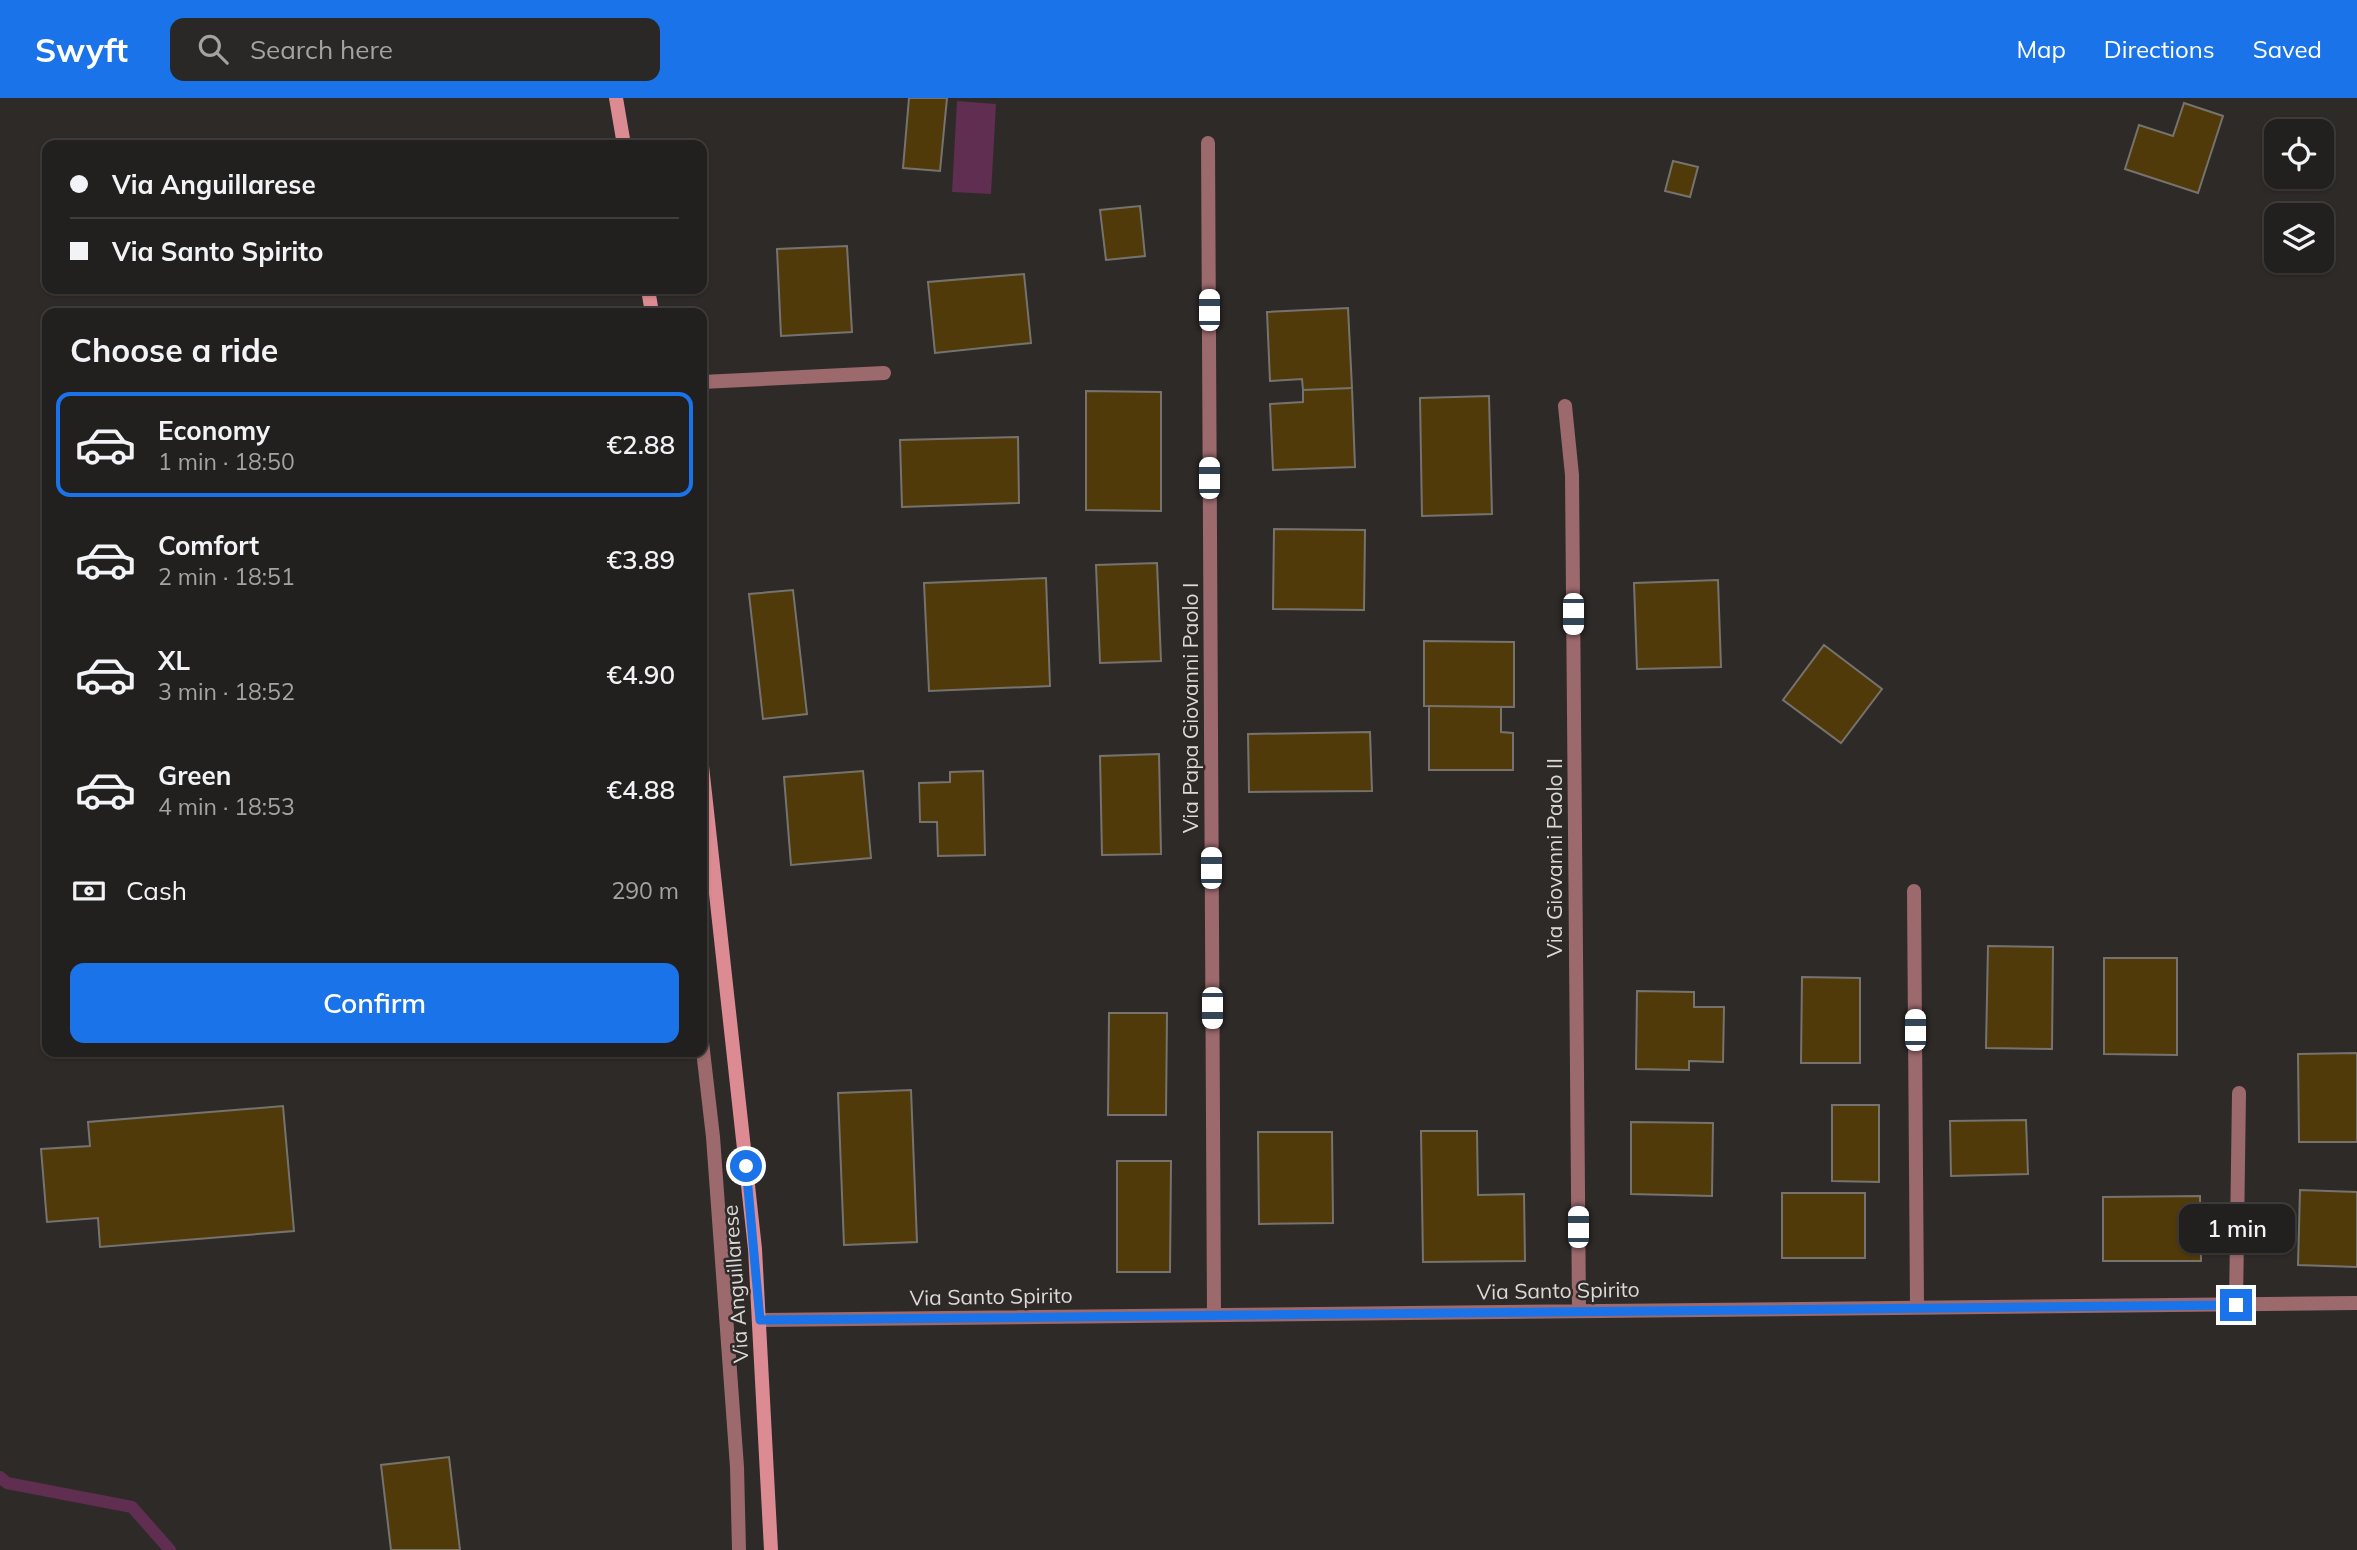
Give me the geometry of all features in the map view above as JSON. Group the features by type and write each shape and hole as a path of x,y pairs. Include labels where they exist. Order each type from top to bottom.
{"main road":[{"path":"616,98 623,140"},
{"name":"Via Anguillarese","path":"707,811 751,1207 760,1320 771,1550"}],"street":[{"name":"Via Papa Giovanni Paolo I","path":"1208,143 1214,1314"},
{"path":"707,382 884,373"},
{"name":"Via Giovanni Paolo II","path":"1564,406 1572,475 1578,1311"},
{"path":"1914,891 1917,1307"},
{"path":"704,1057 713,1138 737,1468 739,1550"},
{"path":"2236,1305 2239,1093"},
{"name":"Via Santo Spirito","path":"760,1320 2357,1303"}],"shaded area":[{"path":"957,101 996,104 991,194 952,192"}],"building":[{"path":"909,98 947,98 940,171 903,168"},
{"path":"2184,103 2223,116 2198,193 2125,169 2139,125 2173,136"},
{"path":"1673,161 1698,167 1690,197 1665,191"},
{"path":"1140,206 1145,256 1106,260 1100,210"},
{"path":"847,246 852,332 781,336 777,249"},
{"path":"1024,274 1031,343 935,353 928,282"},
{"path":"1348,308 1352,388 1303,390 1302,379 1270,381 1267,312"},
{"path":"1352,388 1355,467 1273,470 1270,404 1303,402 1303,390"},
{"path":"1086,391 1161,392 1161,511 1086,510"},
{"path":"1489,396 1492,514 1422,516 1420,398"},
{"path":"1018,437 1019,503 902,507 900,440"},
{"path":"1274,529 1365,530 1364,610 1273,609"},
{"path":"1157,563 1161,661 1100,663 1096,565"},
{"path":"1046,578 1050,686 929,691 924,583"},
{"path":"1718,580 1721,667 1637,669 1634,583"},
{"path":"793,590 807,714 763,719 749,594"},
{"path":"1424,641 1514,642 1514,707 1424,706"},
{"path":"1824,645 1882,689 1841,743 1783,700"},
{"path":"1429,706 1501,707 1501,732 1513,733 1513,770 1429,770"},
{"path":"1370,732 1372,791 1249,792 1248,734"},
{"path":"1159,754 1161,854 1102,855 1100,756"},
{"path":"863,771 871,858 791,865 784,777"},
{"path":"983,771 985,855 938,856 937,822 920,822 919,783 950,782 950,772"},
{"path":"1988,946 2053,947 2052,1049 1986,1048"},
{"path":"2104,958 2177,958 2177,1055 2104,1054"},
{"path":"1802,977 1860,978 1860,1063 1801,1063"},
{"path":"1637,991 1694,992 1694,1007 1724,1007 1723,1062 1689,1061 1689,1070 1636,1069"},
{"path":"1109,1013 1167,1013 1166,1115 1108,1115"},
{"path":"2357,1053 2357,1142 2299,1142 2298,1054"},
{"path":"911,1090 917,1242 844,1245 838,1093"},
{"path":"1832,1105 1879,1105 1879,1182 1832,1181"},
{"path":"283,1106 294,1231 100,1247 98,1218 47,1222 41,1149 90,1146 88,1122"},
{"path":"2026,1120 2028,1174 1951,1176 1950,1121"},
{"path":"1631,1122 1713,1123 1712,1196 1631,1194"},
{"path":"1421,1131 1477,1131 1478,1195 1524,1194 1525,1261 1423,1262"},
{"path":"1258,1132 1332,1132 1333,1223 1259,1224"},
{"path":"1117,1161 1171,1161 1170,1272 1117,1272"},
{"path":"2300,1190 2357,1192 2357,1267 2298,1265"},
{"path":"1782,1193 1865,1193 1865,1258 1782,1258"},
{"path":"2200,1196 2201,1261 2103,1261 2103,1197"},
{"path":"449,1457 460,1550 391,1550 381,1465"}],"waterway":[{"path":"0,1477 7,1483 132,1507 170,1550"}],"route":[{"path":"746,1166 760,1320 2236,1305"}]}
